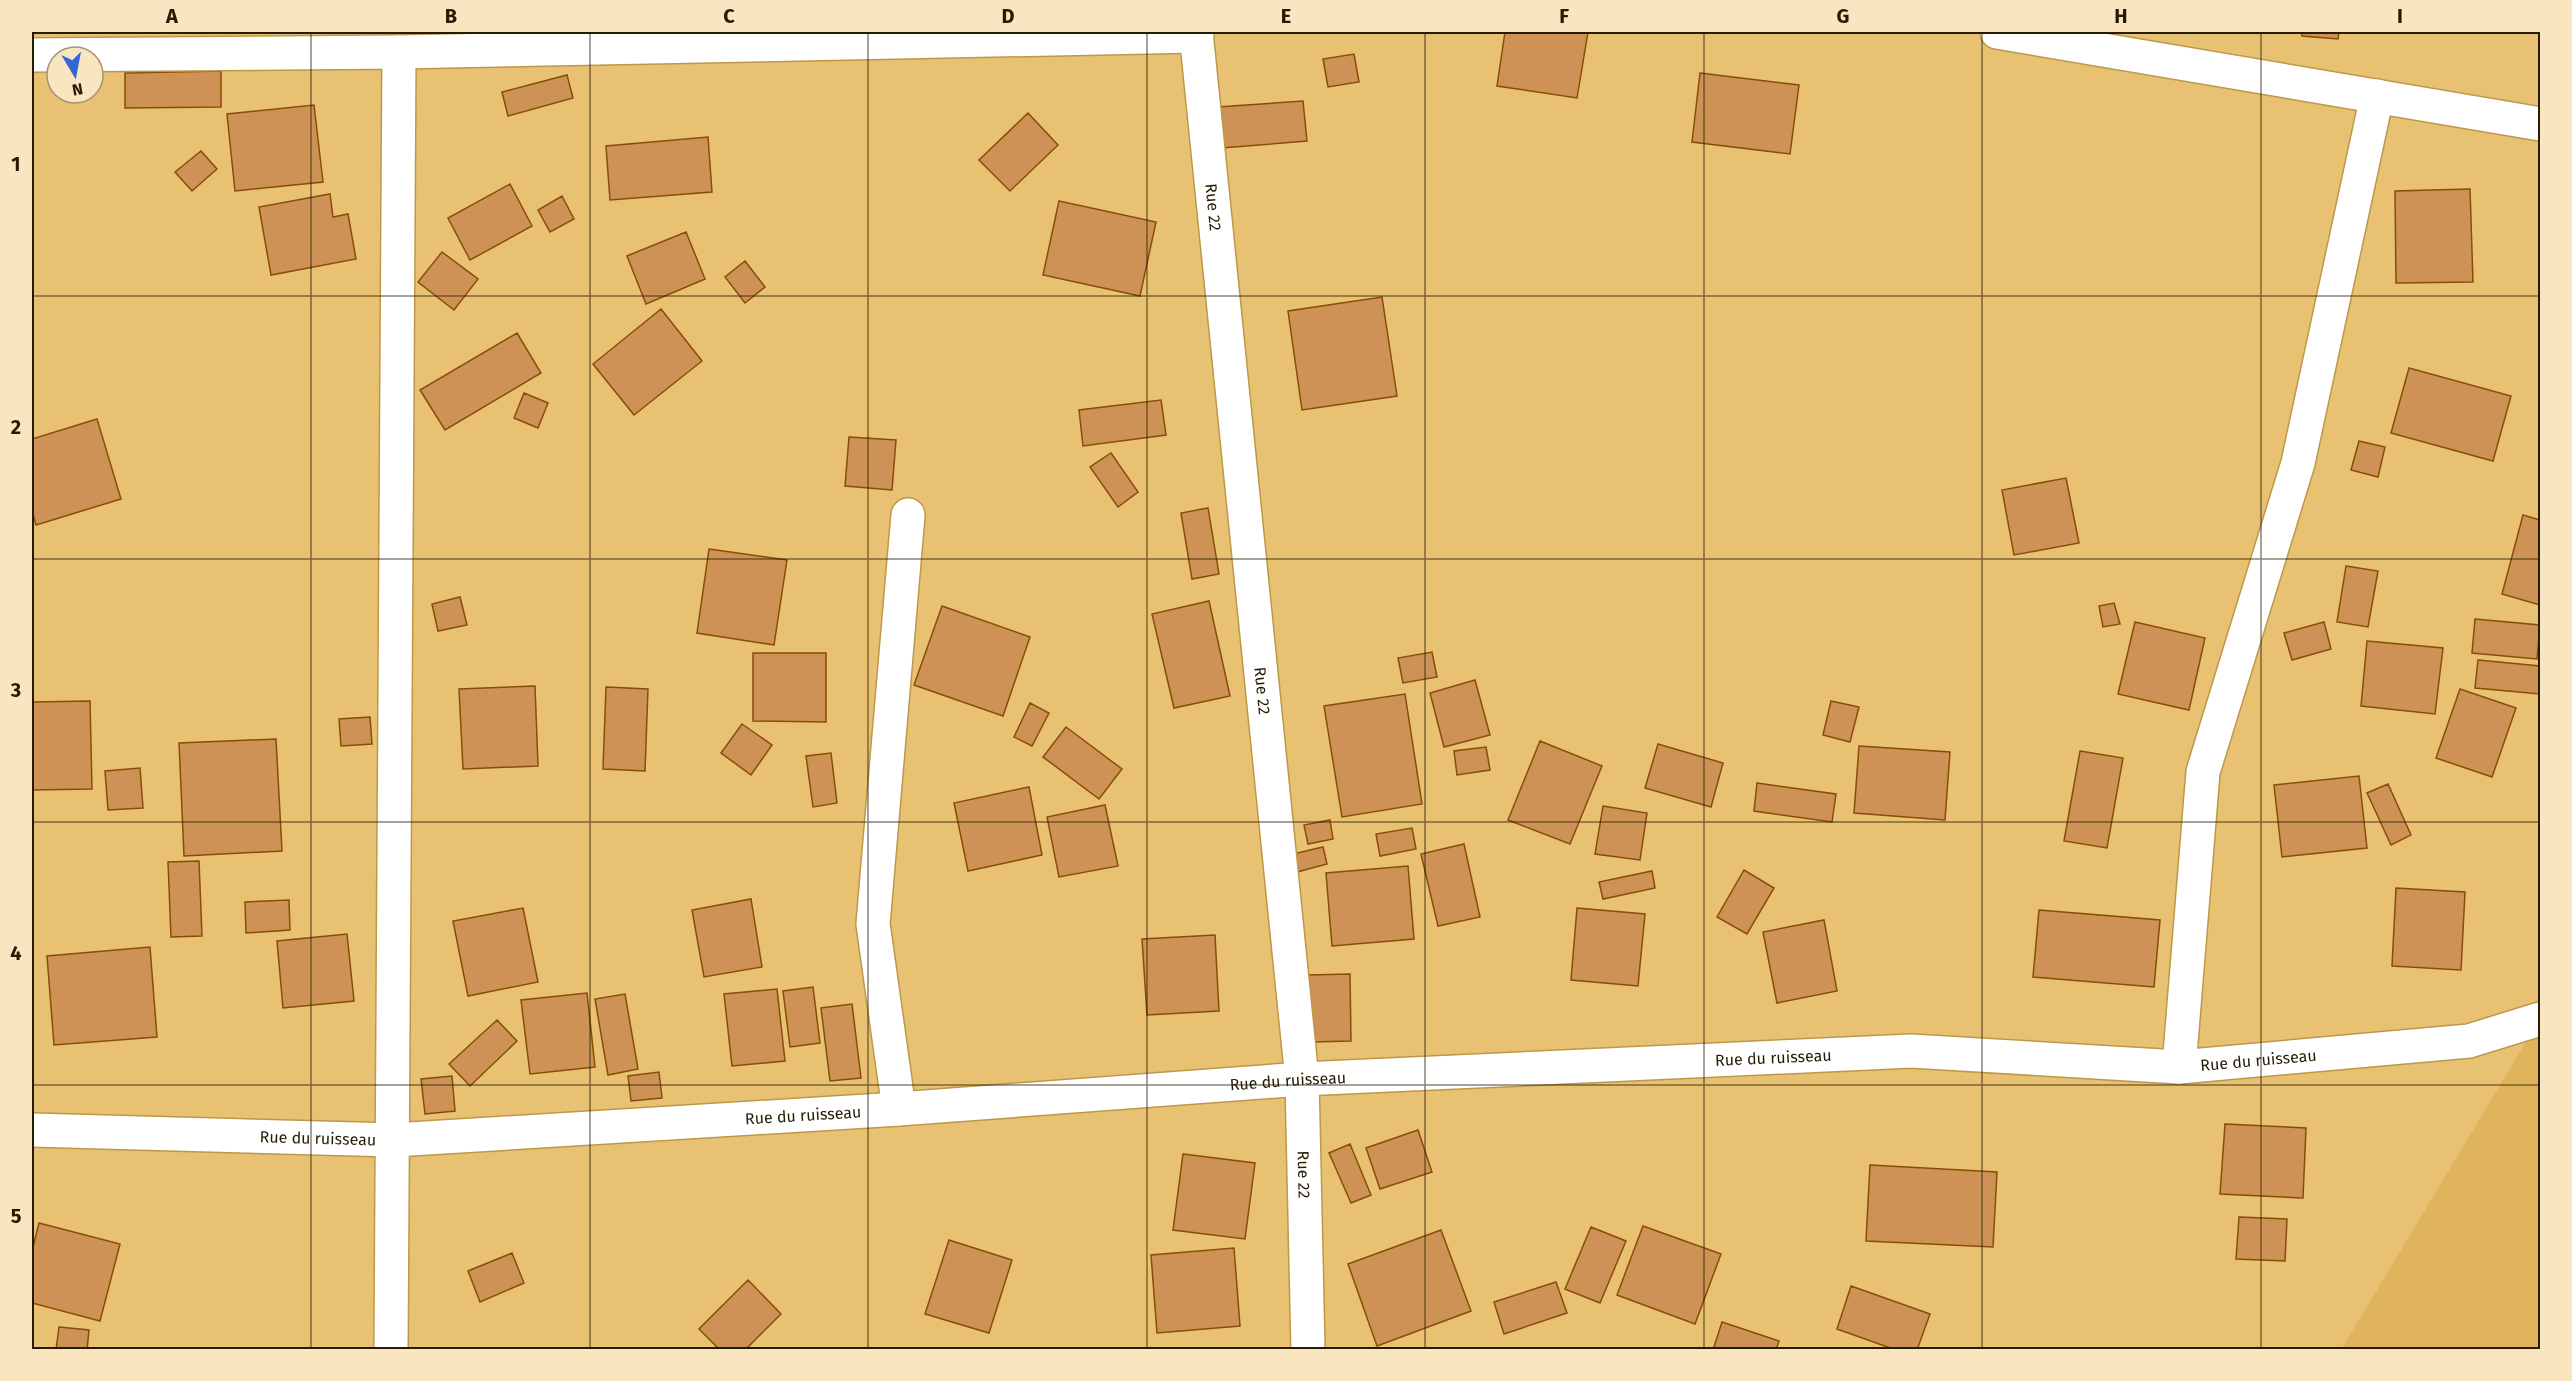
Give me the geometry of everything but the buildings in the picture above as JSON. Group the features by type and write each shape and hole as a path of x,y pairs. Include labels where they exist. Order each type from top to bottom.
{"street":[{"path":"1996,32 2541,124"},
{"path":"32,55 399,52 1196,34"},
{"name":"Rue 22","path":"1196,34 1302,1079 1308,1350"},
{"path":"391,1350 399,52"},
{"path":"2179,1067 2203,772 2298,464 2377,96"},
{"path":"899,1109 873,924 908,515"},
{"name":"Rue du ruisseau","path":"32,1130 394,1140 899,1109 1302,1079 1911,1052 2179,1067 2469,1041 2541,1019"}],"shaded area":[{"path":"2540,1023 2540,1349 2341,1350 2529,1037"}]}
